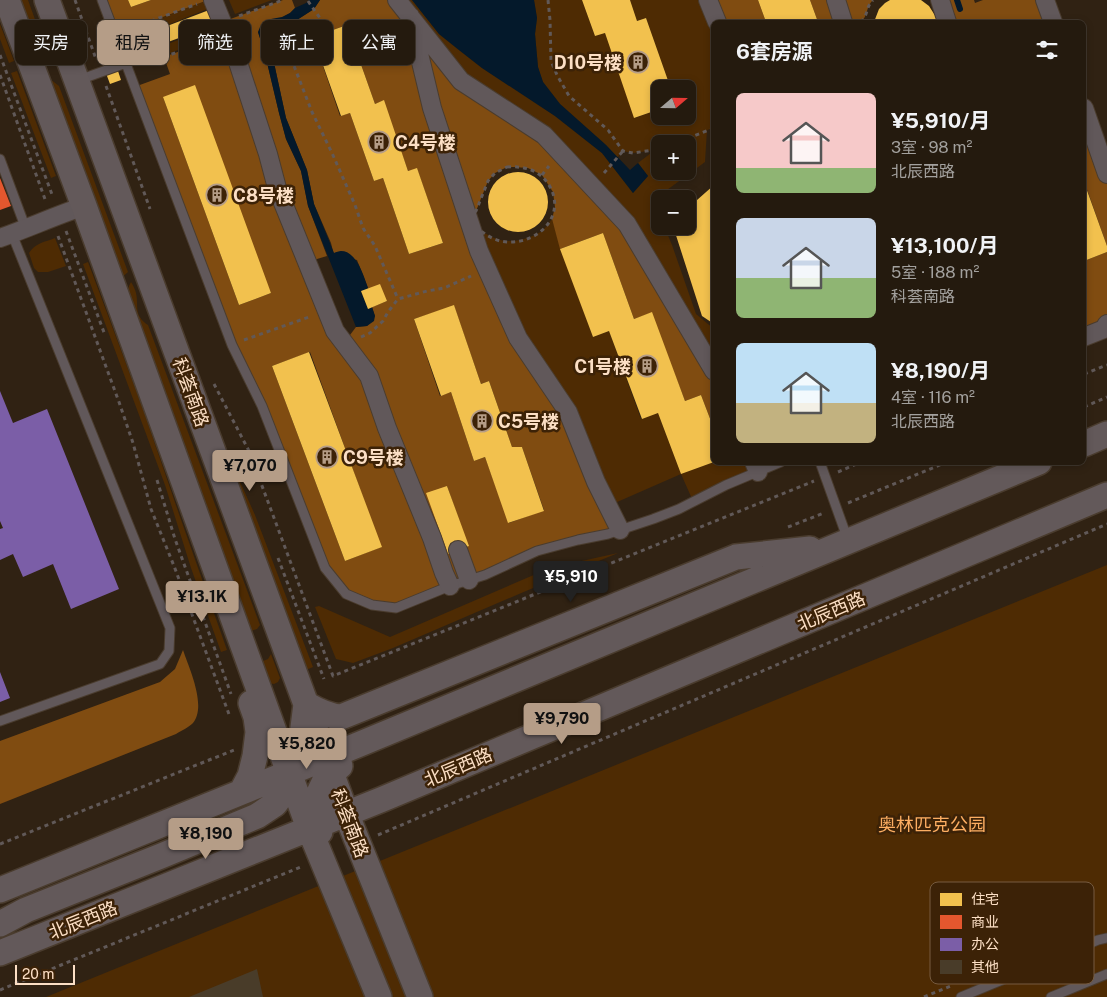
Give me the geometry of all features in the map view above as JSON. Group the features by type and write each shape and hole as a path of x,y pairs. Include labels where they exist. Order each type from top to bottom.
{"street":[{"path":"7,0 84,206 289,772 309,828 316,863"},
{"name":"科荟南路","path":"47,0 346,813 420,997"},
{"path":"397,0 461,81 544,135 627,224 711,366"},
{"path":"708,0 715,20"},
{"path":"836,0 843,20"},
{"path":"940,0 946,20"},
{"path":"1046,0 1053,20"},
{"path":"205,2 224,20"},
{"path":"410,16 432,108 479,251 518,338 568,412 596,482 620,530"},
{"path":"239,65 277,188 335,330 369,376 450,586"},
{"path":"1086,114 1107,174"},
{"path":"13,234 84,206"},
{"path":"1086,336 1104,329 1107,324"},
{"path":"1086,443 1107,434"},
{"path":"176,460 185,514 256,717 258,732 255,756 250,776 242,792"},
{"path":"0,890 394,730 1032,465"},
{"name":"北辰西路","path":"0,953 346,813 1107,495"},
{"path":"0,924 26,910 232,827 257,816 275,804 286,788 302,735 306,704 332,717 341,718 736,557 842,544"},
{"path":"458,550 469,580"},
{"path":"242,641 253,646 263,644 271,639 278,627"},
{"path":"316,863 317,797 326,778 345,761 394,730"},
{"path":"316,863 322,858 379,997"}],"lane":[{"path":"102,0 110,20"},
{"path":"76,81 120,65"},
{"path":"127,65 232,345 262,406 325,568 346,594 372,605 396,608 450,586 484,575 536,551 608,534 653,519 726,485 756,467"},
{"path":"0,159 13,234 170,628 170,651 160,664 0,721"},
{"path":"821,465 842,544"},
{"path":"1094,942 1107,938"},
{"path":"1094,979 1107,974"},
{"path":"961,997 992,984"},
{"path":"1051,997 1083,984"}],"path":[{"path":"75,0 151,212"},
{"path":"242,20 282,0"},
{"path":"548,0 550,61 569,96 608,130 623,151 633,153 651,150"},
{"path":"863,20 873,0"},
{"path":"308,1 320,18 308,28 290,36 287,48 312,112 355,205 363,228 375,246 398,299"},
{"path":"153,20 205,2"},
{"path":"0,75 119,402 133,443 151,509 230,717"},
{"path":"696,135 711,129"},
{"path":"592,186 623,151"},
{"path":"507,167 528,168 542,175 553,192 555,207 552,219 544,230 537,235 520,241 506,242 487,236 468,219 476,211 488,181 495,173 507,167"},
{"path":"356,340 370,333 383,321 398,299 444,288 470,277 485,264"},
{"path":"232,345 327,310"},
{"path":"1086,373 1107,365"},
{"path":"211,377 248,451 333,676 786,492"},
{"path":"1086,406 1107,397"},
{"path":"155,474 176,539 234,701"},
{"path":"376,836 1107,524"},
{"path":"0,990 316,863"}],"green space":[{"path":"15,0 28,0 35,20 22,20"},
{"path":"208,0 215,6 169,24 169,20 156,20"},
{"path":"229,0 272,0 235,14"},
{"path":"397,0 412,0 439,34 482,68 555,116 602,153 633,193 648,176 638,163 651,153 651,180 681,180 667,190 651,190 651,235 668,235 696,314 711,326 711,368 461,81 415,23 415,20 413,20"},
{"path":"534,0 582,0 595,36 605,33 635,118 651,112 651,125 696,125 696,80 668,80 646,18 637,21 630,0 708,0 713,20 711,20 711,129 707,130 705,162 696,169 696,135 651,135 651,151 633,153 623,151 617,158 606,145 560,104 543,82 538,67 535,34 537,18"},
{"path":"0,24 14,61 9,63 0,39"},
{"path":"179,40 179,50 169,53 169,43"},
{"path":"17,71 56,176 51,178 11,73"},
{"path":"45,72 59,86 128,272 118,281"},
{"path":"552,219 593,337 609,331 641,419 658,413 681,474 608,506 518,338 477,228 496,239 515,241 539,233"},
{"path":"55,238 66,266 48,272 38,272 34,268 29,253 37,245"},
{"path":"88,262 143,409 227,650 221,652 191,568 165,485 83,264"},
{"path":"131,282 136,293 138,314 148,325 260,625 257,629 251,631 246,627 126,300"},
{"path":"218,433 255,515 313,667 306,670"},
{"path":"711,463 711,465 755,465 758,472 693,501 681,474"},
{"path":"618,553 353,663 336,659 315,607 319,606 390,637 550,568"},
{"name":"奥林匹克公园","path":"1107,565 1107,997 46,997"},
{"path":"271,654 280,678 274,684 269,683 259,659 263,661 268,659"}],"shaded area":[{"path":"102,0 128,0 131,7 151,0 208,0 155,20 109,20"},
{"path":"283,0 292,0 295,8 290,13 278,20 261,20 261,30 258,32 261,41 261,65 268,65 286,139 301,171 308,206 327,256 307,262 344,343 356,327 367,326 375,316 372,307 387,301 368,288 357,260 334,255 331,243 314,204 307,170 286,118 274,65 323,65 340,116 350,113 374,181 383,178 409,254 443,243 417,169 408,171 383,101 375,104 361,65 415,65 415,23 461,81 544,135 627,224 711,366 711,421 701,395 685,401 651,313 634,319 603,233 560,249 552,219 555,207 553,192 542,175 528,168 507,167 495,173 488,181 476,211 468,219 479,251 568,412 620,530 578,540 396,608 346,594 325,568 232,345 137,86 170,74 167,65 169,65 169,55 179,52 179,65 251,65 251,20 228,20","holes":["163,97 271,293 239,305","454,306 481,384 489,381 512,447 522,447 544,510 509,523 485,457 474,461 451,392 440,396 414,319","310,352 381,547 345,561 272,366","447,486 468,546 448,554"]},
{"path":"320,0 397,0 413,20 343,20 343,26 333,30 333,20 297,20 314,9"},
{"path":"708,0 758,0 765,20 716,20"},
{"path":"810,0 873,0 863,20 817,20"},
{"path":"940,0 974,0 975,3 983,0 1045,0 1052,20 946,20"},
{"path":"1086,114 1107,174 1107,246 1086,187"},
{"path":"1107,252 1107,324 1086,336 1086,260"},
{"path":"183,650 198,697 197,716 193,723 176,734 0,804 0,741 160,682 175,669"}],"water":[{"path":"309,0 320,0 314,9 297,20 269,20 282,17"},
{"path":"412,0 534,0 537,18 535,34 538,67 543,82 560,104 606,145 630,170 638,163 648,176 633,193 602,153 555,116 482,68 439,34"},
{"path":"261,26 261,41 258,32"},
{"path":"268,65 274,65 286,118 307,170 314,204 334,253 347,252 356,260 362,271 368,288 361,292 368,309 372,307 375,316 374,321 367,326 356,327 308,206 301,171 286,139"}],"building: 住宅":[{"path":"128,0 151,0 131,7"},
{"name":"D10号楼","path":"582,0 630,0 637,21 646,18 668,80 651,80 651,112 634,118 605,33 595,36"},
{"path":"758,0 810,0 817,20 765,20"},
{"path":"890,0 921,0 929,6 937,20 875,20 879,9"},
{"path":"217,7 221,20 183,20"},
{"path":"179,21 179,38 169,42 169,25"},
{"name":"C4号楼","path":"343,26 343,65 361,65 375,104 384,100 408,171 417,168 443,243 409,254 383,178 374,181 350,113 341,116 323,65 333,65 333,30"},
{"path":"103,65 116,65 121,80 110,84"},
{"name":"C8号楼","path":"195,85 271,293 239,305 163,97"},
{"path":"518,172 535,177 543,185 548,202 543,219 535,227 518,232 501,227 493,219 488,202 493,185 501,177"},
{"path":"711,188 711,322 702,316 676,235 696,235 696,201"},
{"path":"1086,188 1107,246 1107,252 1086,260"},
{"name":"C1号楼","path":"603,233 634,319 652,312 685,401 701,395 711,421 711,463 681,474 658,413 642,419 609,331 593,337 560,249"},
{"path":"380,284 387,301 368,309 361,291"},
{"name":"C5号楼","path":"454,305 481,384 489,381 512,447 522,447 544,511 508,523 485,457 474,461 451,392 441,396 414,319"},
{"name":"C9号楼","path":"309,352 382,547 345,561 272,366"},
{"path":"447,486 469,546 448,554 426,493"}],"building: 商业":[{"path":"0,178 11,206 0,210"}],"building: 办公":[{"path":"0,391 13,423 47,409 119,589 71,609 53,564 23,577 13,554 0,560 0,529 3,528 0,521"},
{"path":"0,672 10,698 0,702"}],"building: 其他":[{"path":"257,969 263,997 189,997"}],"waterway":[{"path":"957,0 960,9"}],"place":[{"name":"D10号楼","path":"638,62"},
{"name":"C4号楼","path":"379,142"},
{"name":"C8号楼","path":"217,195"},
{"name":"C1号楼","path":"647,366"},
{"name":"C5号楼","path":"482,421"},
{"name":"C9号楼","path":"327,457"}]}
